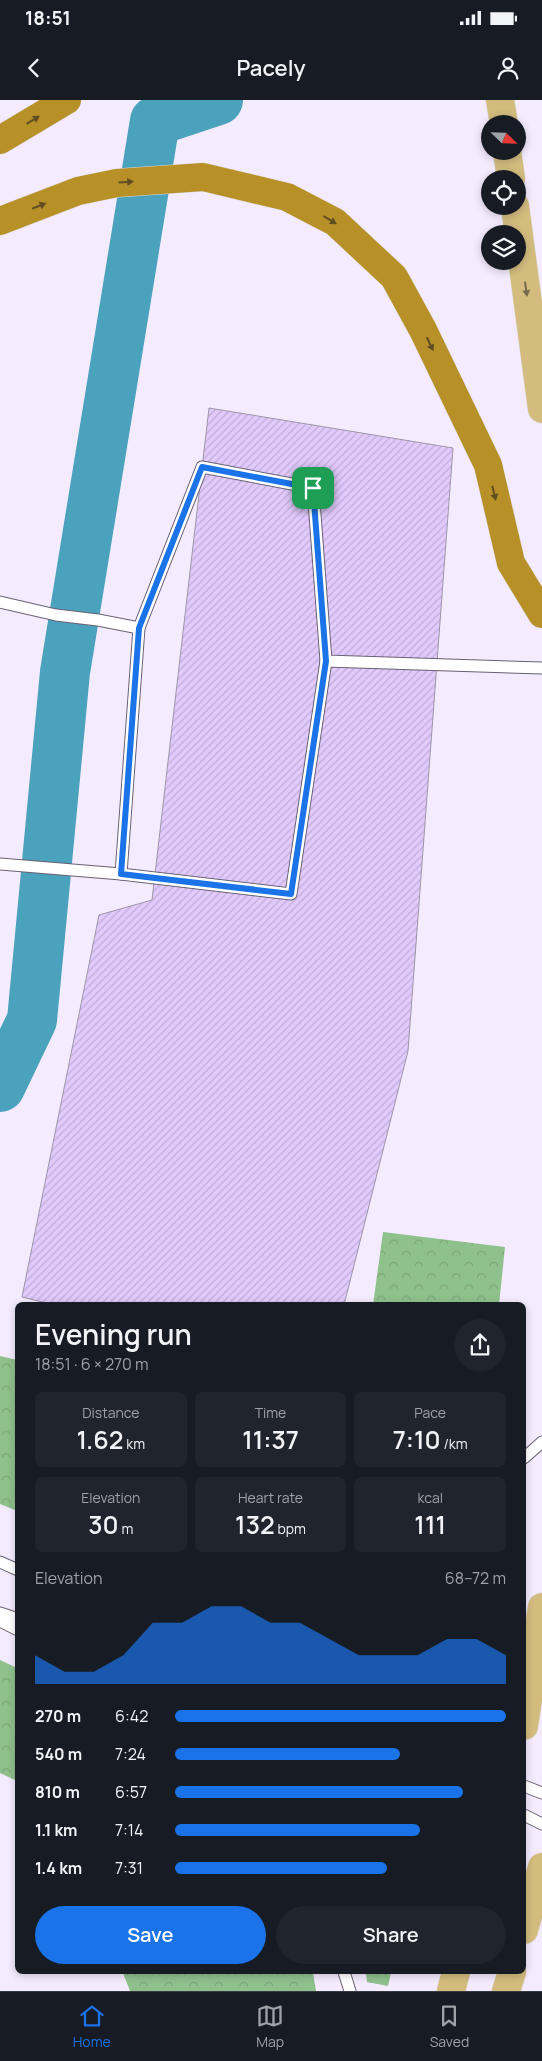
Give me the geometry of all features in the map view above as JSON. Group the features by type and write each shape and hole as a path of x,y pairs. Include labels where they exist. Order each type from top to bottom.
{"highway":[{"path":"0,140 66,100"},
{"path":"0,221 78,191 117,183 203,177 287,197 335,222 394,277 423,330 488,465 512,563 542,614"}],"main road":[{"path":"500,100 502,115"},
{"path":"516,215 542,409"},
{"path":"526,1713 542,1607"},
{"path":"526,1923 542,1867"},
{"path":"451,1991 455,1974"},
{"path":"506,1991 511,1974"}],"lane":[{"path":"0,864 121,874 291,894 326,661 313,488 202,467 139,628 121,874"},
{"path":"0,602 56,615 98,620 139,628"},
{"path":"326,661 542,668"},
{"path":"526,1456 542,1442"},
{"path":"0,1558 15,1561"},
{"path":"0,1562 15,1569"},
{"path":"0,1613 15,1618"},
{"path":"0,1621 15,1628"},
{"path":"526,1787 542,1793"},
{"path":"526,1816 542,1824"},
{"path":"345,1974 350,1991"}],"green space":[{"path":"383,1232 505,1247 499,1302 373,1302"},
{"path":"0,1356 15,1360 15,1510 0,1504"},
{"path":"0,1660 15,1667 15,1780 0,1773"},
{"path":"123,1974 313,1974 316,1991 130,1991"},
{"path":"366,1974 391,1974 388,1986 367,1982"}],"building":[{"path":"209,408 453,448 408,1051 345,1302 43,1302 22,1297 99,915 152,900"}],"waterway":[{"path":"0,1087 32,1020 65,672 155,121 218,100"}],"route":[{"path":"202,467 313,488 326,661 291,894 121,874 139,628 202,467"}]}
